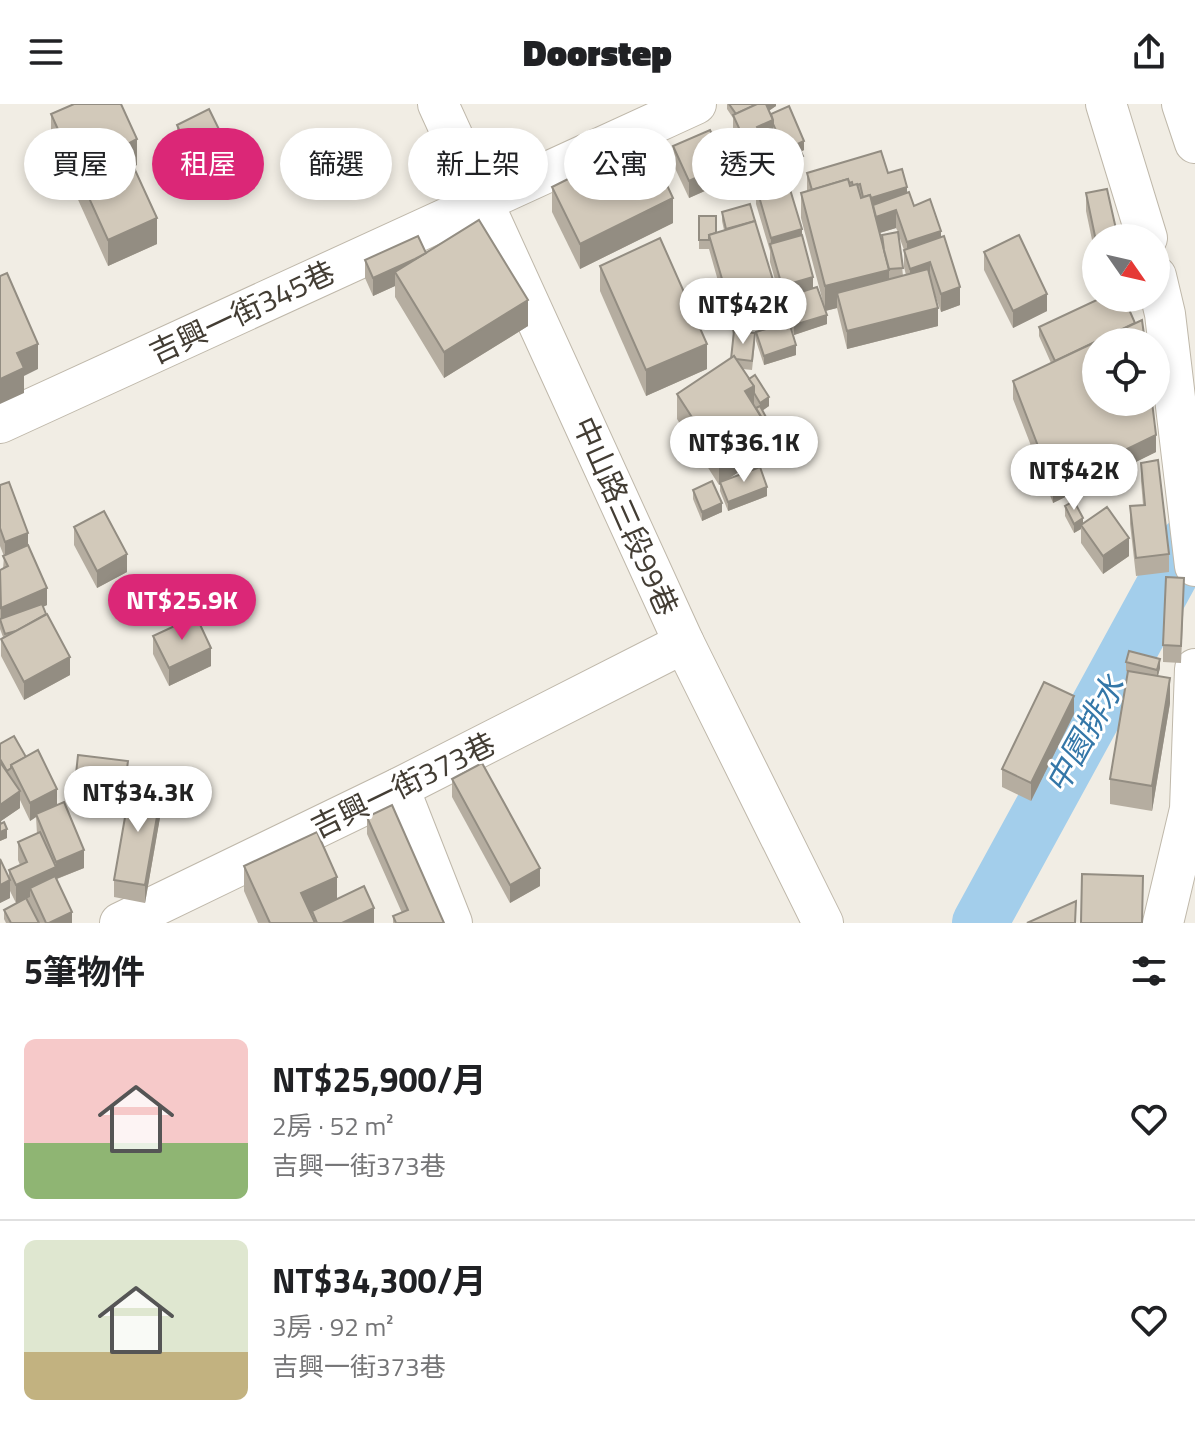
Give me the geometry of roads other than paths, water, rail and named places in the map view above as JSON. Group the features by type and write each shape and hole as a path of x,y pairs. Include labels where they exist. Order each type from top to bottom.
{"street":[{"name":"中山路三段99巷","path":"438,104 684,643 823,923"},
{"name":"吉興一街345巷","path":"0,423 696,104"},
{"path":"1106,104 1143,224"},
{"path":"1182,104 1195,143"},
{"path":"1165,312 1195,566"},
{"name":"吉興一街373巷","path":"120,923 399,788 684,643"},
{"path":"1163,923 1190,809 1195,669"},
{"path":"399,788 452,923"}],"waterway":[{"name":"中園排水","path":"980,923 1187,544"}]}
